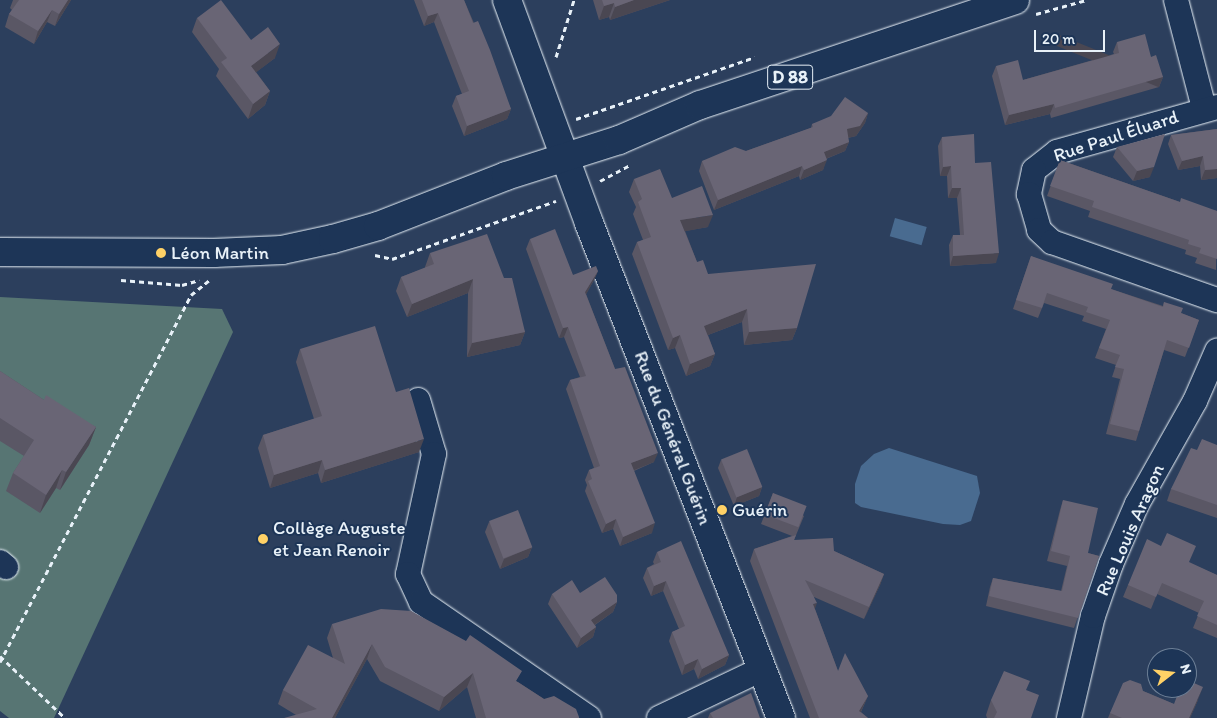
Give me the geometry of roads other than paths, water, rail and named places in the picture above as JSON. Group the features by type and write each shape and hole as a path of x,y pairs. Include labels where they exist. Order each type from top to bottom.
{"main road":[{"name":"Rue du Général Guérin","path":"507,0 781,718"},
{"name":"D 88","path":"566,157 619,140 700,105 1015,0"},
{"path":"0,252 282,250 378,226 506,176 566,157"}],"street":[{"path":"1176,0 1210,108"},
{"name":"Rue Paul Éluard","path":"1210,108 1057,152 1034,170 1029,194 1039,230 1052,242 1217,300"},
{"name":"Rue Louis Aragon","path":"1069,718 1093,616 1111,564 1138,504 1195,402 1217,351"},
{"path":"418,400 434,454 408,574 421,602 589,718"},
{"path":"659,718 762,668"}],"water":[{"path":"895,218 927,227 921,245 890,236"},
{"path":"889,448 977,476 980,493 971,521 960,525 943,524 861,507 855,503 855,484 861,466 874,454"}],"place":[{"name":"Léon Martin","path":"161,253"},
{"name":"Guérin","path":"722,510"},
{"name":"Collège Auguste et Jean Renoir","path":"263,539"}]}
